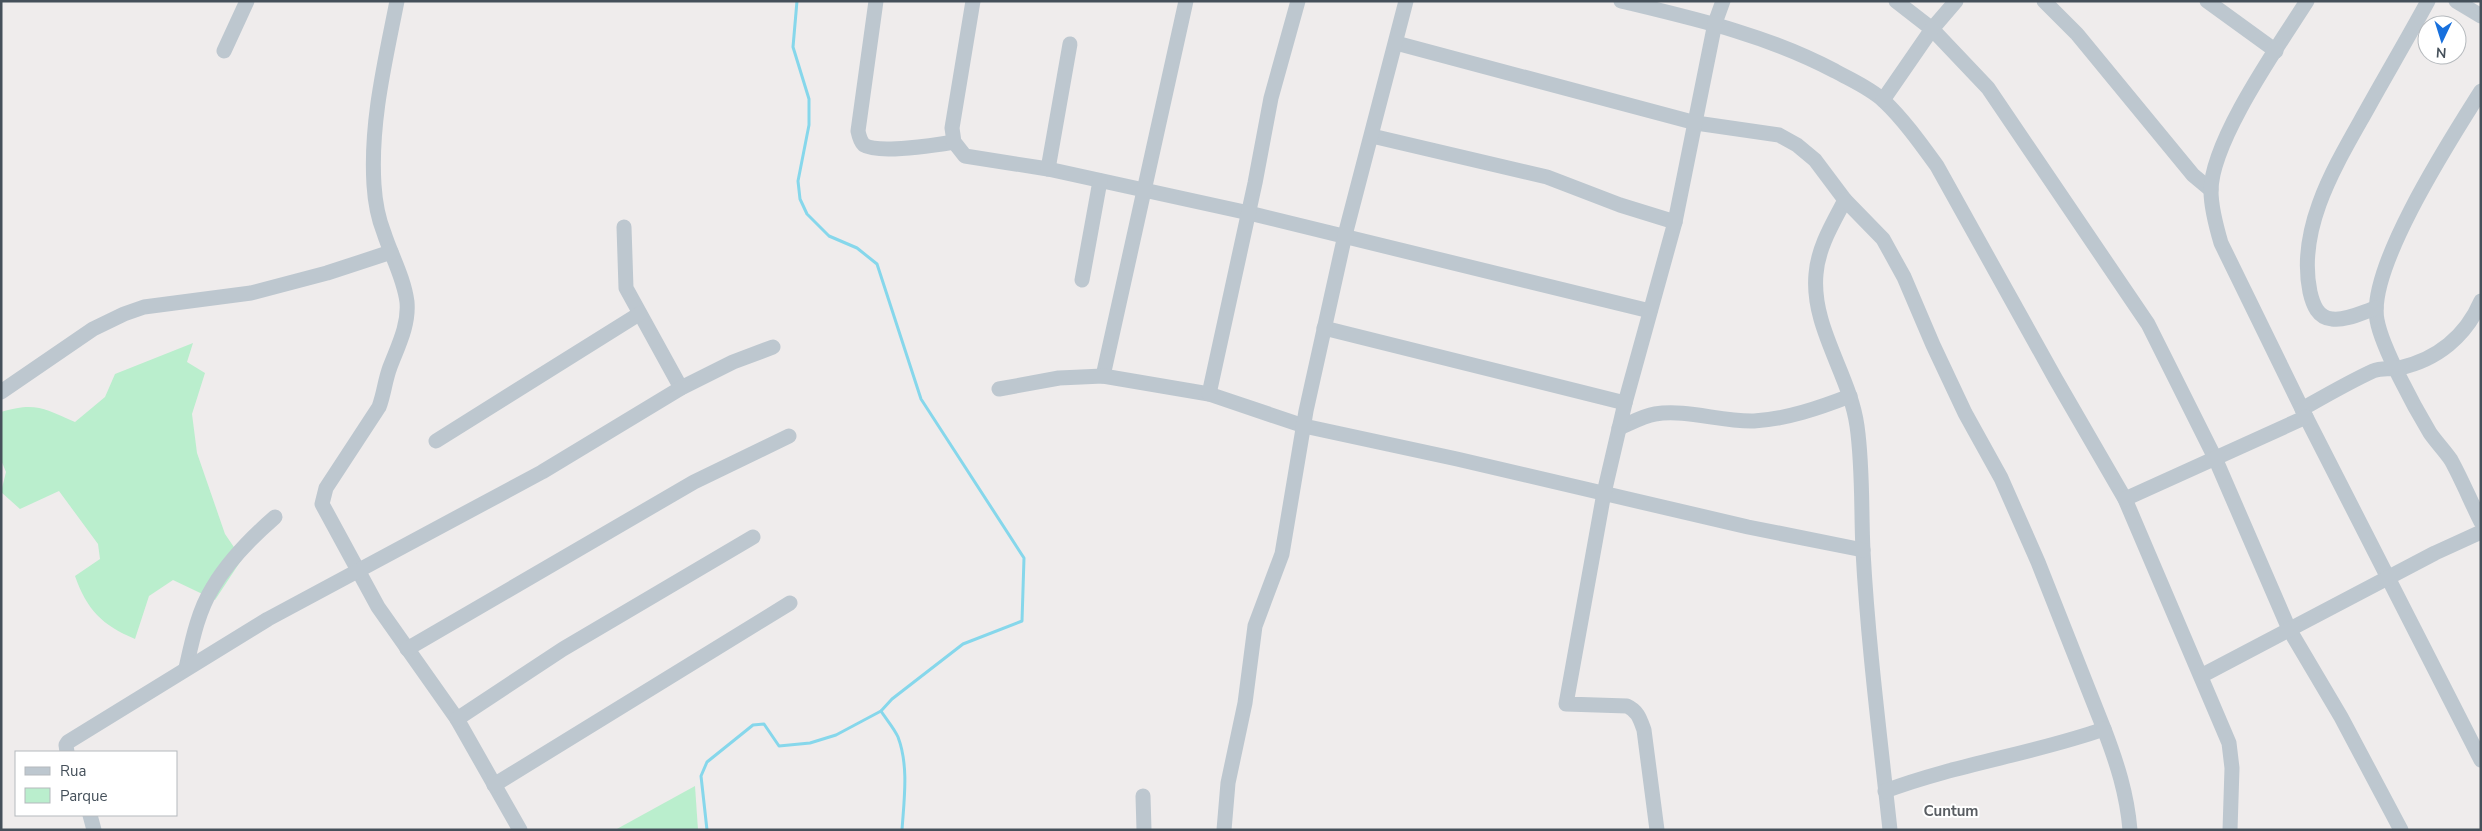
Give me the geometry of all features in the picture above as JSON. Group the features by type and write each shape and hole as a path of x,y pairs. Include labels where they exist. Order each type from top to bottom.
{"street":[{"path":"224,52 247,1"},
{"path":"397,1 374,127 373,157 377,208 407,302 399,349 390,368 385,393 379,407 326,488 322,504 357,572 378,607 457,719 520,830"},
{"path":"876,1 858,131 862,143 866,146 890,149 954,142"},
{"path":"973,1 952,128 954,142 958,150 971,158 1048,169 1249,213 1650,311"},
{"path":"1103,376 1186,1"},
{"path":"1209,394 1249,213 1271,98 1298,1"},
{"path":"1224,830 1228,783 1245,702 1255,626 1282,554 1304,426 1324,328 1345,235 1406,1"},
{"path":"1621,1 1715,23 1764,39 1805,56 1858,84 1883,100 1917,138 1937,166 2125,499 2229,743 2232,768 2230,830"},
{"path":"1657,830 1644,730 1640,717 1627,706 1566,704 1604,493 1625,403 1674,222 1696,123 1715,23 1723,1"},
{"path":"1896,1 1932,29 1975,73 1998,102 2148,324 2215,458 2289,629 2341,718 2401,830"},
{"path":"1883,100 1932,29 1956,1"},
{"path":"2044,1 2082,41 2193,175 2211,190"},
{"path":"2207,1 2276,51"},
{"path":"2307,1 2228,132 2218,156 2211,190 2214,221 2221,243 2304,413 2481,760"},
{"path":"2376,308 2331,320 2320,315 2313,305 2308,282 2312,234 2318,207 2336,165 2428,1"},
{"path":"2456,1 2481,16"},
{"path":"1396,43 1696,123 1779,135 1797,145 1814,160 1845,200 1883,239 1904,277 1945,370 2001,478 2038,562 2122,777 2128,805 2130,830"},
{"path":"1048,169 1070,44"},
{"path":"2481,91 2438,160 2410,214 2381,278 2376,308 2379,326 2396,369 2427,427 2453,464 2481,522"},
{"path":"1372,136 1547,177 1620,206 1674,222"},
{"path":"1082,280 1100,181"},
{"path":"1845,200 1826,237 1816,274 1820,309 1850,396 1857,423 1861,455 1863,550 1877,721 1890,830"},
{"path":"624,227 624,280 639,314 681,388"},
{"path":"1,392 93,329 124,314 144,308 251,293 327,273 391,252"},
{"path":"2125,499 2215,458 2304,413 2374,371 2396,369 2414,364 2446,348 2479,313"},
{"path":"436,441 639,314"},
{"path":"1324,328 1625,403"},
{"path":"67,751 66,745 68,742 268,619 542,472 681,388 734,362 773,347"},
{"path":"999,389 1059,378 1103,376 1209,394 1304,426 1748,527 1863,550"},
{"path":"1620,428 1654,414 1754,421 1819,408 1850,396"},
{"path":"407,649 694,482 789,436"},
{"path":"186,668 201,612 212,587 252,537 275,517"},
{"path":"2201,676 2389,577 2481,532"},
{"path":"457,719 563,649 753,537"},
{"path":"494,786 790,603"},
{"path":"1886,791 1926,777 2062,744 2104,729"},
{"path":"1143,796 1144,830"},
{"path":"90,816 94,830"}],"green space":[{"path":"193,343 187,362 205,373 192,414 197,453 225,534 242,559 215,600 173,580 149,596 135,639 123,634 105,622 97,615 85,598 75,576 100,559 98,544 59,491 20,509 1,492 6,472 1,460 1,412 22,407 39,408 75,422 105,397 115,374"},
{"path":"695,786 698,830 615,830"}],"waterway":[{"path":"707,830 701,776 707,762 753,725 764,724 779,746 810,743 836,735 881,711 892,699 963,644 1022,621 1024,558 921,399 877,264 857,248 829,236 807,214 800,199 798,181 809,125 809,99 793,47 797,1"},
{"path":"881,711 898,737 904,760 905,783 902,830"}],"district":[{"name":"Cuntum","path":"1951,811"}]}
